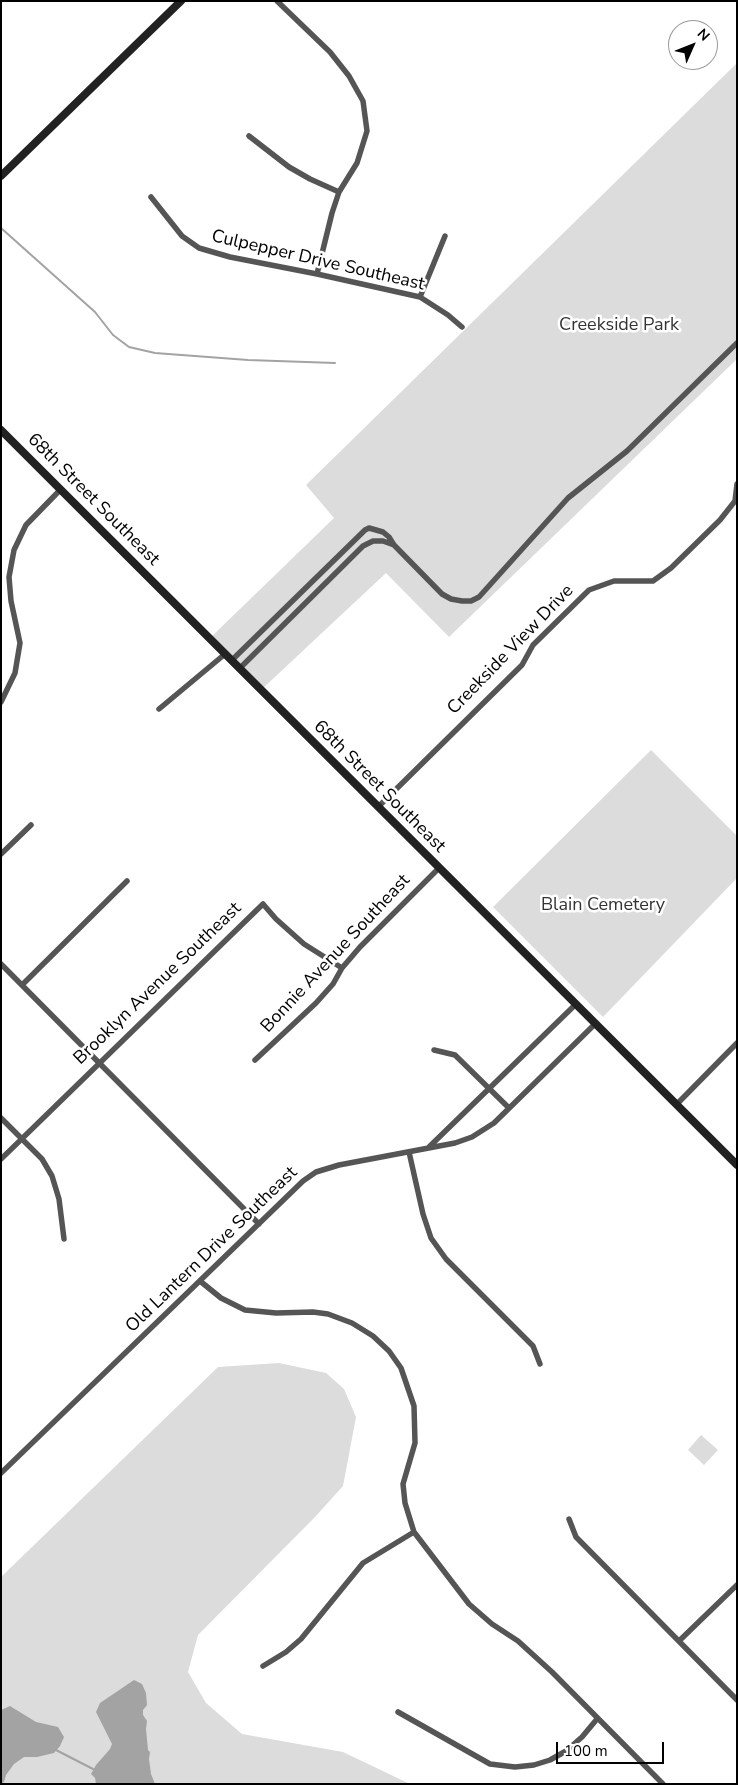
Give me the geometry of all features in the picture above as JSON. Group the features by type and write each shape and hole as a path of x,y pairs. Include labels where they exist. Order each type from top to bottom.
{"main road":[{"path":"1,176 181,1"},
{"name":"68th Street Southeast","path":"1,430 737,1165"}],"street":[{"path":"277,1 330,52 349,76 363,101 367,131 357,162 339,192 332,212 317,274"},
{"path":"249,136 289,167 339,192"},
{"name":"Culpepper Drive Southeast","path":"151,197 182,236 199,248 230,257 317,274 420,298 448,314 462,327"},
{"path":"420,298 445,236"},
{"path":"232,660 369,528 383,532 394,546 442,594 462,602 479,597 568,498 627,451 737,343"},
{"name":"Creekside View Drive","path":"378,806 522,665 533,645 572,605 589,590 614,581 653,581 671,568 720,520 735,501 737,484"},
{"path":"1,702 15,673 20,643 11,601 9,577 14,550 26,525 61,489"},
{"path":"240,668 363,546 373,541 383,541 394,546"},
{"path":"159,709 225,654"},
{"path":"1,854 31,825"},
{"name":"Bonnie Avenue Southeast","path":"255,1060 316,1003 333,984 342,968 378,927 439,868"},
{"path":"22,985 127,881"},
{"name":"Brooklyn Avenue Southeast","path":"1,1159 263,904 304,944 342,968"},
{"path":"1,964 259,1224"},
{"path":"428,1148 576,1004"},
{"name":"Old Lantern Drive Southeast","path":"1,1473 303,1181 316,1172 339,1165 455,1143 472,1137 494,1123 595,1024"},
{"path":"676,1105 737,1043"},
{"path":"434,1050 454,1055 509,1108"},
{"path":"1,1118 42,1159 52,1176 59,1199 64,1239"},
{"path":"409,1152 423,1214 431,1238 446,1259 533,1346 540,1364"},
{"path":"200,1281 221,1298 245,1310 276,1313 313,1312 328,1314 352,1323 373,1336 389,1351 401,1368 414,1406 415,1443 403,1484 405,1503 414,1532 469,1604 492,1624 518,1642 584,1704 662,1784"},
{"path":"569,1519 576,1537 737,1700"},
{"path":"263,1666 286,1652 301,1639 363,1563 414,1532"},
{"path":"679,1641 737,1585"},
{"path":"398,1712 490,1764 515,1767 534,1765 558,1755 582,1737 597,1719"}],"green space":[{"name":"Creekside Park","path":"737,63 737,359 449,637 386,573 261,690 210,638 334,518 306,485"},
{"name":"Blain Cemetery","path":"651,750 737,836 737,878 603,1017 493,907"},
{"path":"279,1363 326,1373 344,1389 356,1417 343,1486 315,1517 198,1635 188,1672 206,1703 242,1734 343,1752 410,1784 1,1784 1,1577 218,1367"},
{"path":"701,1435 718,1450 704,1465 688,1450"}],"shaded area":[{"path":"134,1680 142,1684 146,1693 147,1705 143,1710 143,1715 147,1721 149,1759 151,1774 155,1784 96,1784 95,1778 91,1774 112,1744 96,1712 100,1703"},
{"path":"10,1706 36,1722 58,1727 64,1737 54,1753 37,1757 24,1757 14,1764 1,1784 1,1710"}],"waterway":[{"path":"1,228 95,312 113,335 129,347 155,353 248,360 335,363"},
{"path":"56,1750 93,1769"}]}
